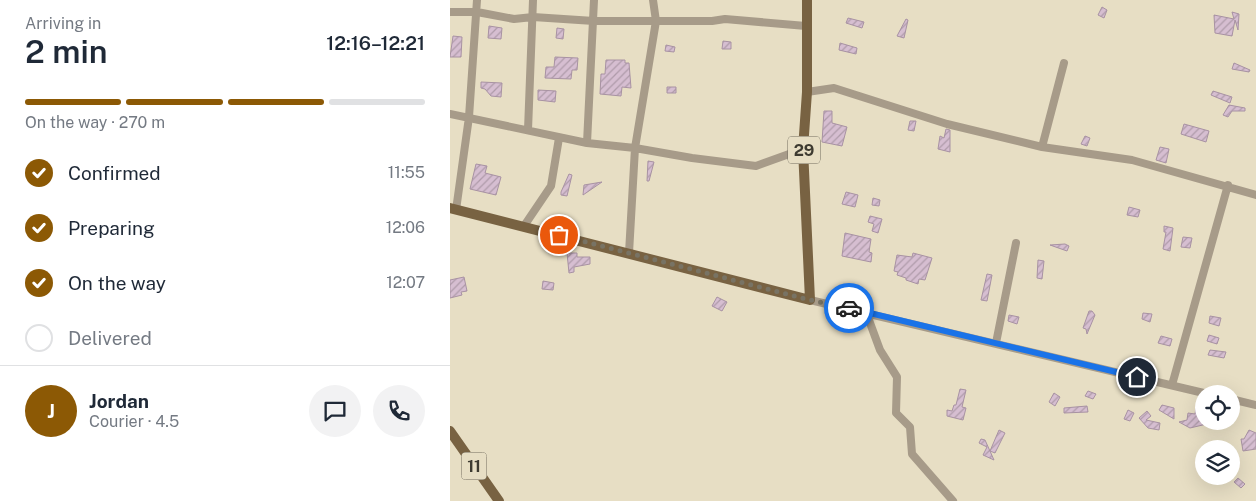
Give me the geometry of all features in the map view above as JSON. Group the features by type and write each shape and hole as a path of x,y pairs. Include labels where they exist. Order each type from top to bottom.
{"main road":[{"name":"29","path":"807,0 807,92 804,149 810,300"},
{"path":"453,209 810,300"},
{"name":"11","path":"450,431 498,501"}],"street":[{"path":"453,209 469,117 477,0"},
{"path":"528,130 533,0"},
{"path":"587,143 594,0"},
{"path":"629,253 635,148 656,21 653,0"},
{"path":"450,12 477,12 514,19 533,17 594,21 712,21 725,19 806,26"},
{"path":"1042,147 1064,63"},
{"path":"807,92 834,88 947,124 1042,147 1132,160 1228,185 1256,195"},
{"path":"450,114 587,143 635,148 692,158 756,166 804,149"},
{"path":"524,226 551,186 559,138"},
{"path":"1172,385 1228,185"},
{"path":"996,343 1016,243"},
{"path":"810,300 1195,391"},
{"path":"866,312 880,350 897,377 896,414 910,427 912,454 953,501"},
{"path":"1240,401 1256,405"}],"building":[{"path":"1102,7 1107,10 1104,18 1098,15"},
{"path":"1232,12 1239,14 1238,30 1235,20 1232,36 1215,33 1214,15 1234,19"},
{"path":"848,18 864,22 862,28 846,23"},
{"path":"906,19 908,20 904,38 897,36"},
{"path":"489,26 502,28 501,39 488,38"},
{"path":"557,28 564,29 563,39 556,38"},
{"path":"453,36 462,37 461,57 450,57"},
{"path":"723,41 731,42 731,49 722,49"},
{"path":"840,43 857,48 856,54 839,50"},
{"path":"666,45 675,47 674,52 665,51"},
{"path":"555,57 578,58 577,70 572,70 571,79 545,78 546,67 554,67"},
{"path":"606,60 625,60 625,63 629,63 631,88 622,87 621,96 600,94 601,74 605,74"},
{"path":"1234,63 1250,70 1249,72 1232,69"},
{"path":"481,82 502,83 501,97 491,96 485,89 481,88"},
{"path":"667,87 676,87 676,93 667,93"},
{"path":"538,90 556,91 555,102 538,100"},
{"path":"1213,91 1232,97 1230,103 1211,95"},
{"path":"1229,105 1245,108 1245,111 1232,111 1228,117 1223,115"},
{"path":"824,111 832,111 832,123 847,127 842,146 822,142"},
{"path":"910,121 916,121 914,131 908,130"},
{"path":"1184,124 1209,131 1206,142 1181,134"},
{"path":"946,129 950,130 950,152 938,149 940,136 944,138"},
{"path":"1085,136 1090,138 1087,146 1081,144"},
{"path":"1160,147 1169,149 1166,163 1156,160"},
{"path":"648,161 654,162 649,181 647,181"},
{"path":"476,164 487,166 485,173 501,177 496,195 470,189"},
{"path":"569,174 572,175 567,196 561,195 561,192"},
{"path":"602,182 583,195 584,185"},
{"path":"846,192 858,195 855,207 842,204"},
{"path":"873,198 880,200 879,206 872,205"},
{"path":"1129,207 1140,210 1138,217 1127,215"},
{"path":"870,216 882,219 878,233 872,231 874,224 868,222"},
{"path":"1164,226 1173,228 1170,251 1163,249 1166,232 1164,232"},
{"path":"845,233 871,239 869,252 872,253 871,262 842,256"},
{"path":"1183,237 1192,238 1190,248 1181,247"},
{"path":"1065,244 1069,246 1067,251 1050,245"},
{"path":"567,253 577,253 577,257 590,257 590,264 574,267 574,272 569,273"},
{"path":"913,253 932,258 925,280 919,279 918,284 906,280 906,278 897,275 898,272 894,271 897,255 912,257"},
{"path":"1038,260 1044,261 1042,279 1037,278"},
{"path":"987,274 992,275 987,301 981,300"},
{"path":"464,277 467,291 461,292 462,295 450,298 450,280"},
{"path":"543,281 554,283 553,290 542,289"},
{"path":"717,297 727,302 722,311 712,306"},
{"path":"1089,311 1092,311 1095,315 1087,334 1086,329 1083,328"},
{"path":"1143,313 1152,314 1150,322 1142,319"},
{"path":"1009,315 1019,317 1017,324 1008,321"},
{"path":"1210,316 1221,318 1219,326 1209,323"},
{"path":"1209,335 1219,338 1217,344 1207,341"},
{"path":"1161,336 1172,339 1170,346 1158,343"},
{"path":"1210,350 1226,352 1224,358 1208,355"},
{"path":"960,389 966,390 962,407 966,408 963,420 947,416 947,410 952,411 954,405 956,405"},
{"path":"1088,391 1096,394 1093,399 1085,396"},
{"path":"1054,393 1060,397 1055,406 1049,402"},
{"path":"1162,405 1174,408 1174,419 1159,410"},
{"path":"1087,406 1088,412 1064,413 1064,408"},
{"path":"1128,410 1134,413 1130,421 1124,419"},
{"path":"1147,411 1151,416 1146,420 1160,423 1159,430 1148,428 1139,418"},
{"path":"1188,413 1195,414 1195,427 1190,428 1179,422 1187,420"},
{"path":"999,430 1005,433 995,453 990,451"},
{"path":"1249,430 1256,433 1256,449 1243,451 1241,439 1244,439"},
{"path":"981,439 985,440 994,460 983,455 987,447 979,443"},
{"path":"1240,480 1245,484 1241,488 1238,485 1240,485"}],"way so far":[{"path":"559,235 810,300 849,308"}],"route":[{"path":"849,308 1137,377"}]}
